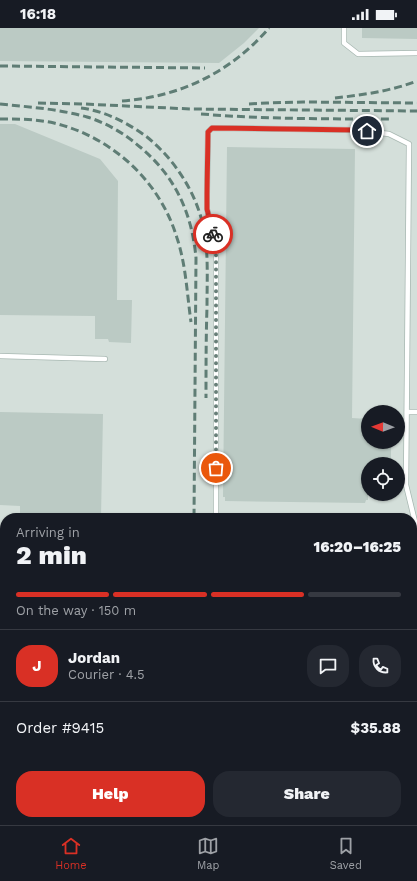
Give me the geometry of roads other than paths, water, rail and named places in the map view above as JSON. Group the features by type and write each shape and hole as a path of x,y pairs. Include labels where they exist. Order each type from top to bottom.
{"lane":[{"path":"344,28 344,43 358,54 417,53"},
{"path":"216,513 216,244 207,209 208,132 212,128 356,130 389,134 409,144 406,485 413,513"},
{"path":"0,356 105,359"},
{"path":"406,412 417,412"}],"railway":[{"path":"122,101 143,99 164,94 203,80 238,57 254,44 269,28"},
{"path":"0,66 205,68"},
{"path":"335,98 387,90 417,81"},
{"path":"249,104 303,102 417,103"},
{"path":"38,103 191,109 417,111"},
{"path":"0,104 66,112 94,119 115,129 140,147 152,158 163,170 180,196 190,226 196,258 194,513"},
{"path":"81,108 116,118 147,137 159,147 179,171 194,198 204,228 207,251 206,398"},
{"path":"201,114 272,118 389,119"},
{"path":"0,119 20,119 54,123 75,130 95,139 131,164 146,180 159,198 169,217 177,238 184,269 191,322"}]}
